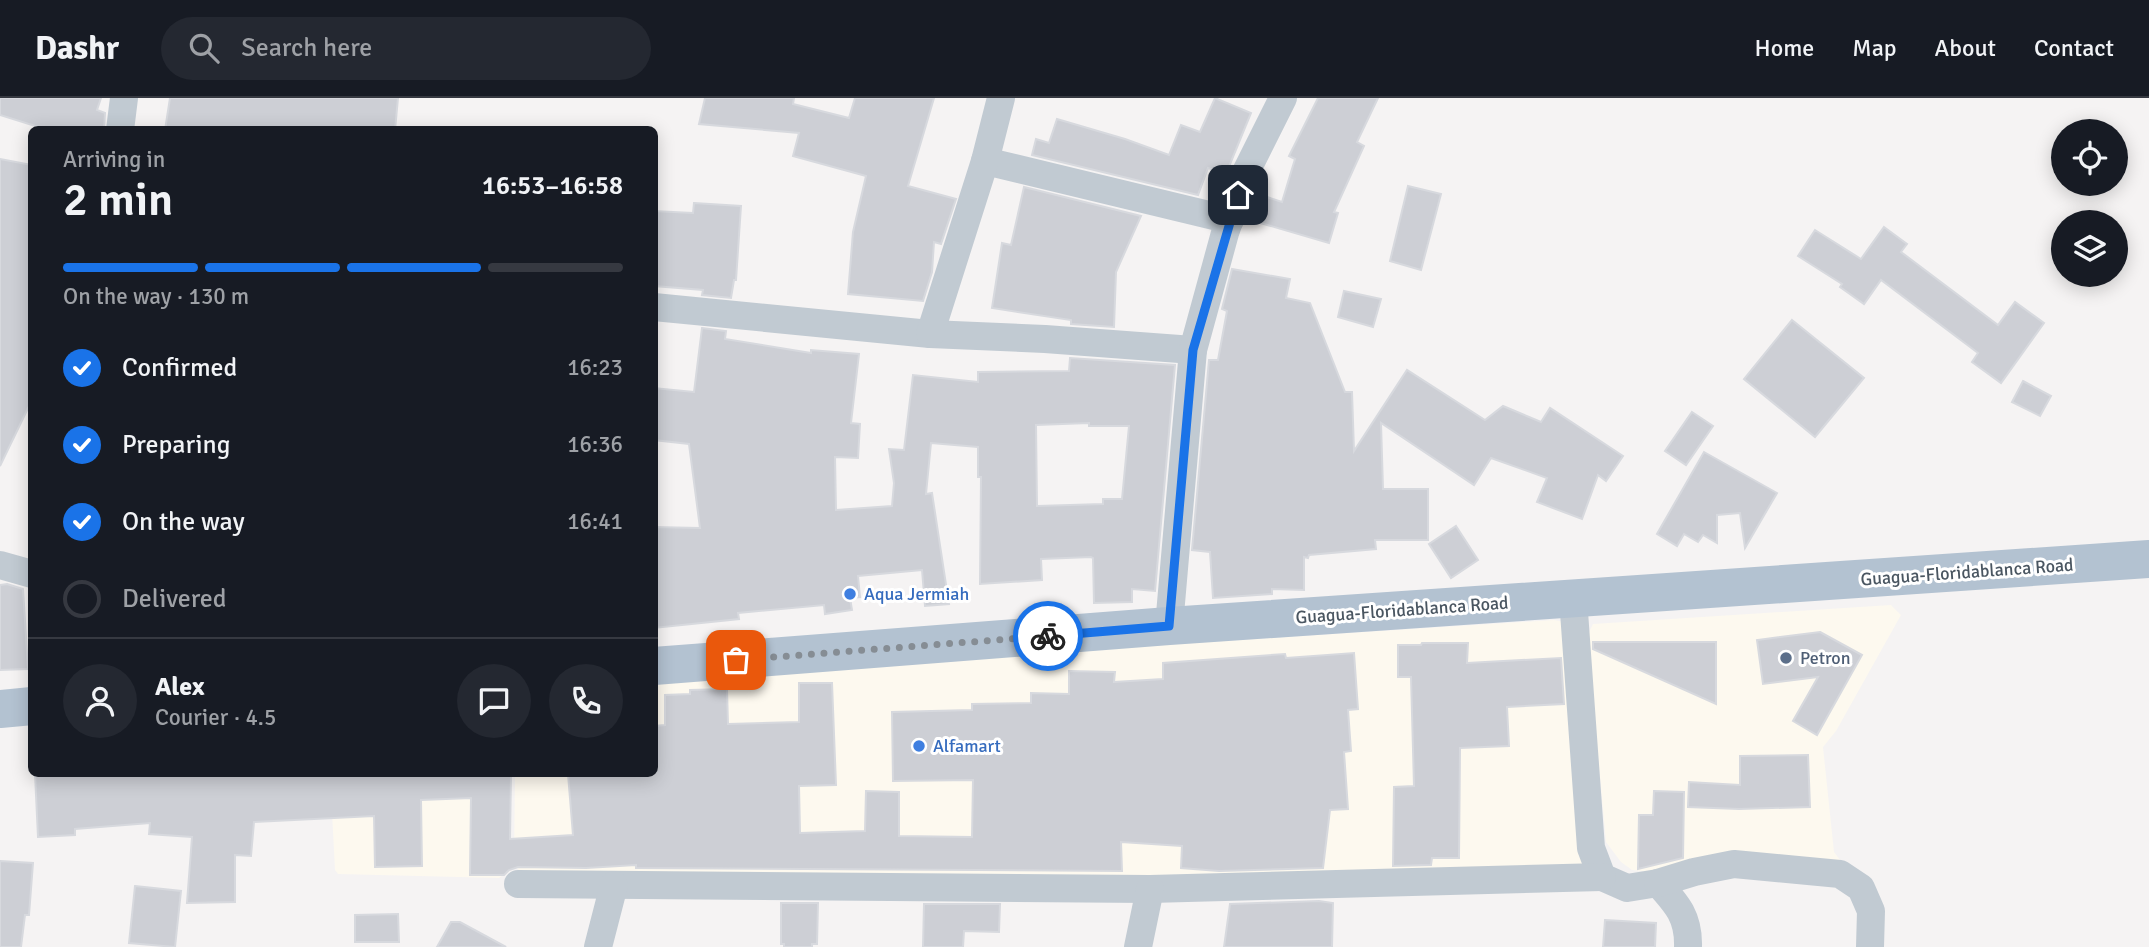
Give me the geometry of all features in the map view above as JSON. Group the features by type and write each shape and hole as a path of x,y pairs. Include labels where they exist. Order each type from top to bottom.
{"main road":[{"name":"Guagua-Floridablanca Road","path":"658,666 1169,626 2149,559"},
{"path":"0,709 28,706"}],"street":[{"path":"120,126 124,98"},
{"path":"930,334 985,160 1001,98"},
{"path":"1169,626 1193,350 1247,170 1283,98"},
{"path":"985,160 1230,220"},
{"path":"658,307 930,334 1193,350"},
{"path":"0,565 28,573"},
{"path":"1573,598 1591,848 1602,877"},
{"path":"518,884 1150,889 1602,877 1627,888 1734,864 1840,874 1861,888 1871,911 1870,947"},
{"path":"1658,883 1678,905 1689,930 1688,947"},
{"path":"598,947 614,885"},
{"path":"1138,947 1150,889"}],"shaded area":[{"path":"1891,605 1901,615 1836,731 1823,747 1834,852 1847,869 1650,872 1632,870 1621,862 1606,842 1587,636 1593,624"},
{"path":"1554,620 1564,622 1582,864 1472,878 521,874 514,862 515,777 658,777 658,677"},
{"path":"330,777 508,777 505,874 499,878 338,874 335,870"}],"building":[{"path":"0,98 101,98 97,110 105,113 104,126 35,126 0,115"},
{"path":"170,98 398,98 395,126 166,126"},
{"path":"705,98 794,98 793,104 849,118 855,98 934,98 908,186 956,199 941,244 934,242 932,272 923,301 848,294 853,232 866,176 793,156 799,133 699,124"},
{"path":"1215,98 1251,113 1226,174 1208,168 1198,195 1032,155 1036,139 1049,143 1057,119 1169,155 1181,125 1200,132"},
{"path":"1318,98 1378,98 1357,142 1364,146 1334,212 1338,213 1329,243 1250,220 1258,194 1282,202 1295,159 1289,156"},
{"path":"0,159 28,164 28,408 0,466"},
{"path":"1408,186 1441,194 1421,270 1390,261"},
{"path":"1024,187 1141,216 1116,272 1114,327 1071,324 1071,320 992,308 1002,243 1011,245"},
{"path":"694,203 741,206 736,280 731,298 702,295 703,290 658,286 658,211 693,213"},
{"path":"1884,227 1907,244 1901,252 1998,325 2015,302 2044,323 2001,383 1972,362 1978,353 1881,280 1864,304 1840,287 1842,284 1798,256 1815,230 1861,259"},
{"path":"1232,269 1290,279 1286,298 1310,303 1345,392 1352,392 1354,451 1407,370 1485,420 1503,406 1541,422 1550,408 1623,456 1606,481 1598,475 1582,519 1537,502 1547,478 1491,458 1474,485 1381,423 1383,489 1428,489 1428,540 1375,540 1376,549 1309,555 1308,558 1304,557 1304,590 1272,589 1272,594 1213,598 1210,552 1192,550 1209,360 1218,360 1227,311 1222,309"},
{"path":"1344,291 1381,299 1373,327 1338,317"},
{"path":"1792,320 1864,378 1815,437 1744,379"},
{"path":"702,328 726,331 725,339 811,353 811,350 859,354 851,423 860,424 858,458 835,457 836,510 892,506 894,483 889,449 904,450 913,375 978,382 978,372 1069,371 1070,358 1175,365 1155,591 1132,589 1132,602 1094,603 1091,557 1041,559 1042,580 980,584 981,477 978,477 978,447 931,443 926,494 932,493 949,604 925,606 922,570 858,576 860,597 850,598 852,610 825,614 824,605 738,613 739,619 658,628 658,527 700,528 689,444 658,440 658,388 694,392","holes":["1089,423 1089,426 1129,426 1122,499 1103,499 1103,504 1037,506 1036,425"]},
{"path":"2023,381 2051,396 2040,416 2012,402"},
{"path":"1692,412 1713,426 1686,465 1665,451"},
{"path":"1704,452 1777,493 1745,548 1740,513 1717,515 1717,543 1703,535 1698,542 1684,534 1677,546 1657,534"},
{"path":"1456,526 1478,560 1451,578 1429,544"},
{"path":"7,584 23,589 28,669 0,670 0,585"},
{"path":"1820,632 1862,655 1817,735 1793,721 1818,677 1763,684 1757,640"},
{"path":"1593,642 1716,642 1716,704 1593,649"},
{"path":"1468,643 1467,663 1561,658 1564,704 1507,707 1509,746 1460,748 1459,858 1432,858 1431,865 1393,866 1394,787 1414,786 1411,677 1398,677 1398,645"},
{"path":"1354,653 1358,709 1348,710 1351,751 1344,752 1348,809 1330,810 1323,868 1219,871 1181,868 1182,846 1121,842 1122,871 636,868 636,865 586,868 518,867 504,875 470,875 471,798 421,800 422,866 375,867 374,816 254,822 251,856 235,855 235,902 187,903 192,837 149,834 150,823 75,829 75,835 38,837 35,777 511,777 510,839 573,835 568,777 658,777 658,726 665,725 665,695 690,694 690,690 727,689 728,724 799,722 799,683 832,683 836,785 799,786 800,833 865,831 866,791 899,792 899,836 972,837 973,780 893,781 892,712 972,710 972,704 1031,703 1031,693 1069,694 1069,671 1115,672 1114,682 1163,679 1163,663 1285,654 1286,658"},
{"path":"1808,755 1810,807 1688,807 1689,782 1740,785 1740,756"},
{"path":"1654,791 1684,792 1683,858 1638,869 1639,815 1653,815"},
{"path":"0,861 33,863 29,915 25,915 21,947 0,947"},
{"path":"135,886 181,891 175,947 129,943"},
{"path":"1319,901 1333,903 1332,947 1224,947 1230,904"},
{"path":"781,903 818,903 817,944 812,944 812,947 784,947 784,944 781,944"},
{"path":"924,904 1000,904 999,932 964,931 963,947 923,947"},
{"path":"398,914 399,942 355,942 355,915"},
{"path":"1605,920 1656,923 1655,947 1603,947"},
{"path":"451,922 460,922 506,947 437,947"}],"way so far":[{"path":"736,660 1048,636"}],"place":[{"name":"Aqua Jermiah","path":"850,594"},
{"name":"Petron","path":"1786,658"},
{"name":"Alfamart","path":"919,746"}],"route":[{"path":"1048,636 1169,626 1193,350 1238,195"}]}
